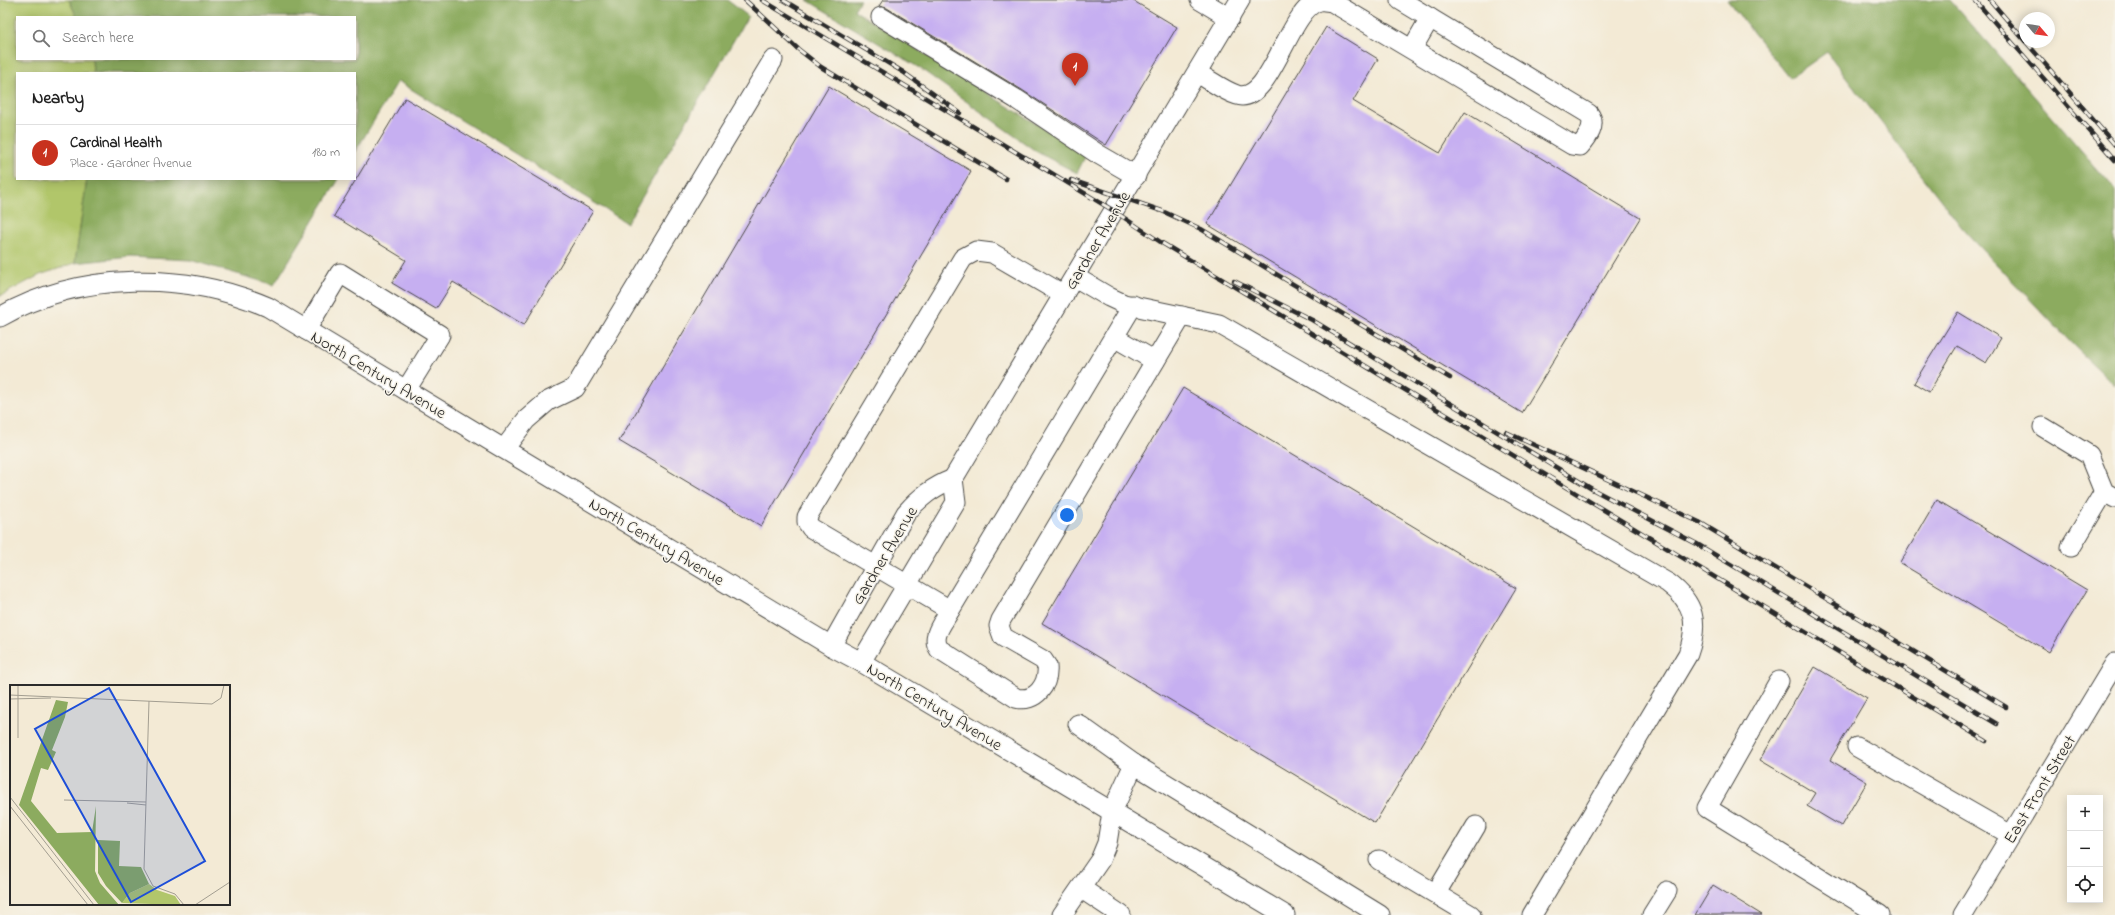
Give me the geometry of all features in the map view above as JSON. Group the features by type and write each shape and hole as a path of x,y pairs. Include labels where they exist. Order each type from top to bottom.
{"street":[{"path":"1200,0 1230,18"},
{"name":"Gardner Avenue","path":"861,662 956,502 953,480 1240,0"},
{"path":"1197,73 1238,96 1250,94 1263,83 1304,11 1320,1 1332,2 1572,145 1580,146 1591,131 1592,118 1589,114 1400,0"},
{"path":"881,17 1016,99 1098,154 1136,176"},
{"path":"1412,50 1430,18"},
{"path":"504,449 526,420 548,401 575,388 773,60"},
{"path":"950,610 811,528 807,522 808,513 958,265 969,253 976,251 992,253 1064,295"},
{"path":"306,330 340,273 440,334 406,390"},
{"path":"1075,277 1109,297 1133,306 1219,324 1668,583 1686,600 1692,612 1695,626 1693,639 1688,654 1532,915"},
{"name":"North Century Avenue","path":"0,317 36,300 85,286 139,281 173,281 242,295 268,307 831,646 861,662 1112,812 1275,912"},
{"path":"1133,306 935,637 935,643 939,649 1016,698 1023,700 1031,698 1039,692 1046,681 1047,666 1042,660 1003,637 999,626 1001,620 1182,316"},
{"path":"1114,337 1155,361"},
{"path":"2043,427 2089,456 2110,495 2071,547"},
{"name":"Gardner Avenue","path":"831,646 906,513 920,497 939,484 953,480"},
{"name":"East Front Street","path":"1963,915 2115,663"},
{"path":"1780,681 1707,808 1880,915"},
{"path":"1078,724 1134,764 1380,915"},
{"path":"1857,747 2011,835"},
{"path":"1062,915 1082,889 1100,860 1108,843 1112,812 1134,764"},
{"path":"1436,893 1476,826"},
{"path":"1379,860 1471,915"},
{"path":"1082,889 1121,915"},
{"path":"1652,915 1668,891"}],"green space":[{"path":"0,0 69,0 77,16 16,16 16,60 92,60 93,72 16,72 16,180 87,180 75,263 40,275 0,296"},
{"path":"69,0 727,0 748,16 627,223 398,81 356,150 356,72 93,72 92,60 356,60 356,16 77,16"},
{"path":"807,0 860,0 854,10 1086,155 1077,173 1037,152 921,69"},
{"path":"1727,0 1950,0 2115,189 2115,385 2077,349 1963,229 1827,52 1790,78"},
{"path":"87,180 338,180 274,285 190,260 130,257 75,263"}],"building":[{"path":"883,0 1132,0 1177,27 1106,145 1022,90 887,8 879,6"},
{"path":"1326,27 1378,59 1353,101 1440,153 1465,112 1640,218 1522,413 1207,224"},
{"path":"829,86 971,171 761,526 619,441"},
{"path":"405,98 593,211 524,325 453,282 436,309 392,283 406,260 334,216"},
{"path":"1958,312 2001,338 1986,363 1957,346 1929,392 1914,383"},
{"path":"1183,388 1516,588 1375,823 1042,623"},
{"path":"1937,500 2087,590 2049,652 1900,563"},
{"path":"1815,667 1867,698 1830,760 1867,782 1841,826 1807,806 1815,793 1760,760"},
{"path":"1713,885 1762,915 1695,915"}],"railway":[{"path":"745,0 798,49 821,67 1006,179"},
{"path":"762,0 1029,160"},
{"path":"783,0 903,72 960,113"},
{"path":"1975,0 2115,160"},
{"path":"1990,0 2019,34"},
{"path":"2031,48 2115,145"},
{"path":"1025,157 1114,211 1162,243 1986,741"},
{"path":"1071,180 1162,211 1201,229 1450,378"},
{"path":"1234,281 1312,320 1592,489 1697,544 1997,724"},
{"path":"1506,432 1699,522 2006,707"}],"place":[{"name":"Cardinal Health","path":"1075,86"}]}
